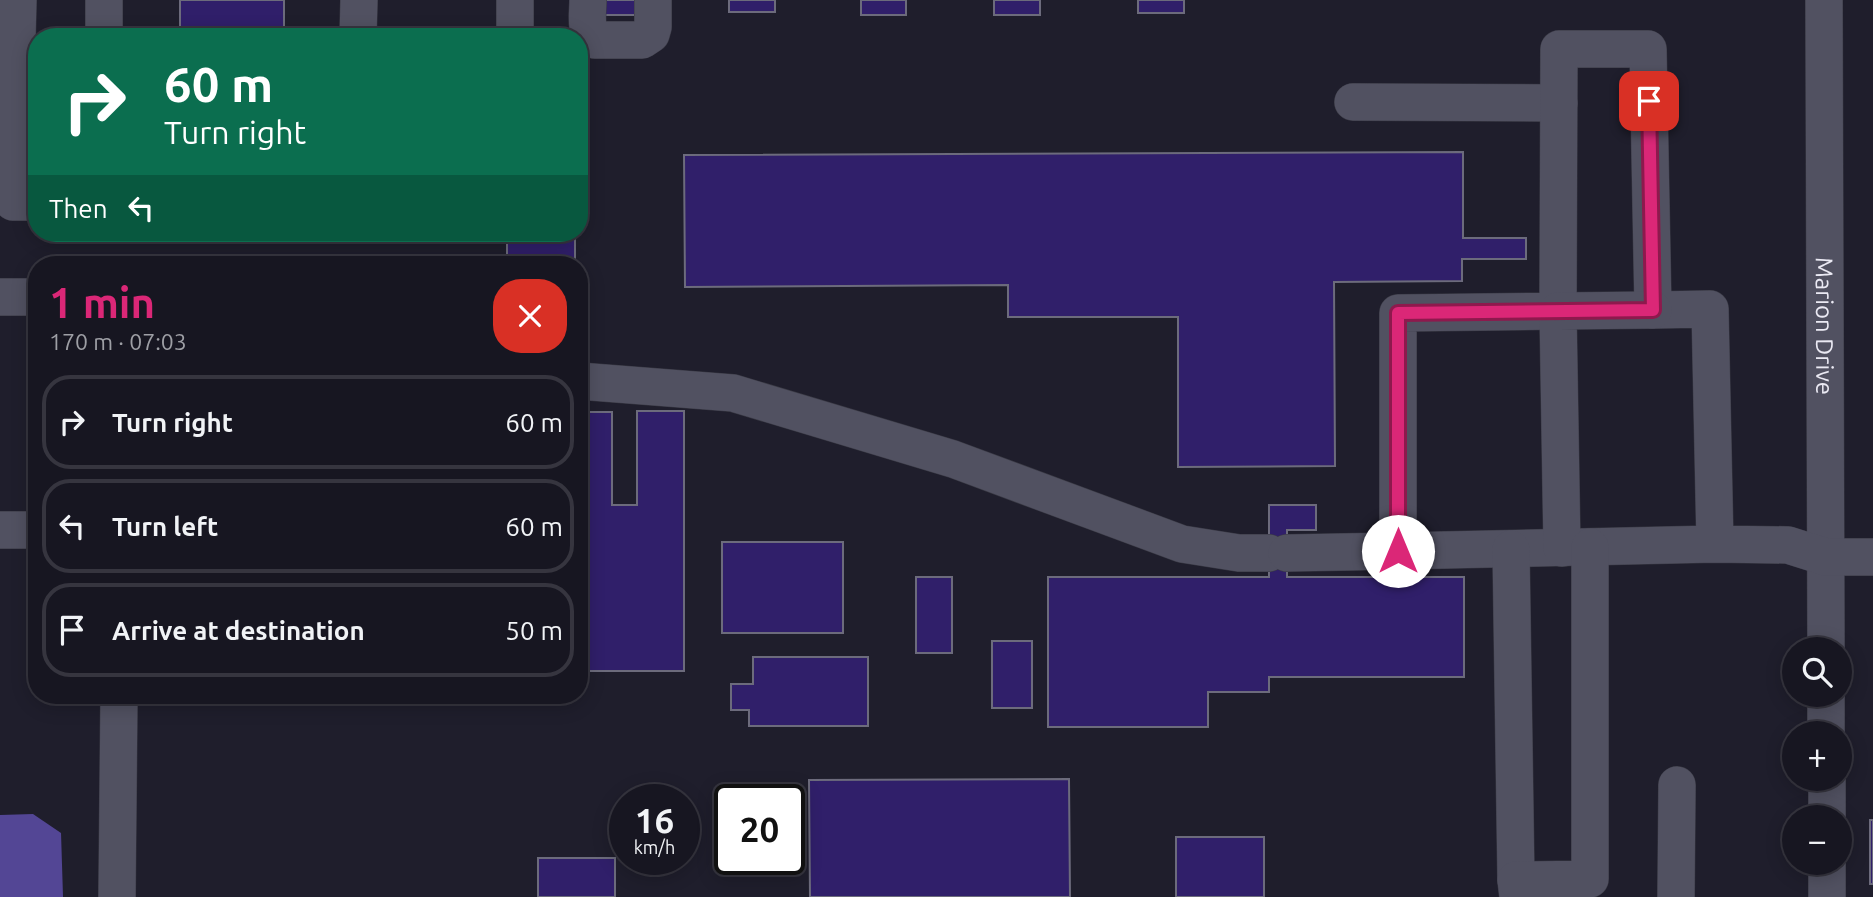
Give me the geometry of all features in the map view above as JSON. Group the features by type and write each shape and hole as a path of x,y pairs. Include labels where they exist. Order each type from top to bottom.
{"street":[{"path":"18,0 13,202 28,202"},
{"path":"104,0 104,28"},
{"path":"358,28 359,0"},
{"path":"515,0 515,28"},
{"path":"589,0 588,27 595,40 642,40 652,34 653,0"},
{"name":"Marion Drive","path":"1824,0 1826,637"},
{"path":"1511,549 1517,889 1590,879 1576,547 1558,311 1559,49 1648,49 1653,310"},
{"path":"1353,102 1559,103"},
{"path":"0,297 28,297"},
{"path":"1398,551 1398,313 1710,309 1715,544"},
{"path":"588,382 733,393 953,459 1182,544 1239,553 1715,544 1788,545 1826,557 1873,557"},
{"path":"0,530 28,530"},
{"path":"117,897 119,704"},
{"path":"1676,897 1677,785"},
{"path":"1827,875 1827,897"}],"shaded area":[{"path":"33,814 61,833 63,897 0,897 0,815"}],"building":[{"path":"180,0 284,0 284,28 180,28"},
{"path":"600,0 643,0 643,15 600,15"},
{"path":"729,0 775,0 775,12 729,12"},
{"path":"861,0 906,0 906,15 861,15"},
{"path":"994,0 1040,0 1040,15 994,15"},
{"path":"1138,0 1184,0 1184,13 1138,13"},
{"path":"1463,152 1463,238 1526,238 1526,259 1462,259 1462,281 1334,282 1335,466 1178,467 1178,317 1008,317 1008,285 685,287 684,155"},
{"path":"507,242 575,242 575,256 507,256"},
{"path":"637,411 684,411 684,671 588,671 588,412 612,412 612,505 637,505"},
{"path":"1269,505 1316,505 1316,530 1287,530 1287,577 1464,577 1464,677 1269,677 1269,692 1208,692 1208,727 1048,727 1048,577 1269,577"},
{"path":"722,542 843,542 843,633 722,633"},
{"path":"916,577 952,577 952,653 916,653"},
{"path":"992,641 1032,641 1032,708 992,708"},
{"path":"753,657 868,657 868,726 749,726 749,710 731,710 731,684 753,684"},
{"path":"1069,779 1070,897 810,897 809,780"},
{"path":"1870,820 1873,820 1873,884 1870,884"},
{"path":"1176,837 1264,837 1264,897 1176,897"},
{"path":"538,858 609,858 609,875 615,875 615,897 538,897"}],"route":[{"path":"1398,551 1398,313 1653,310 1649,101"}]}
